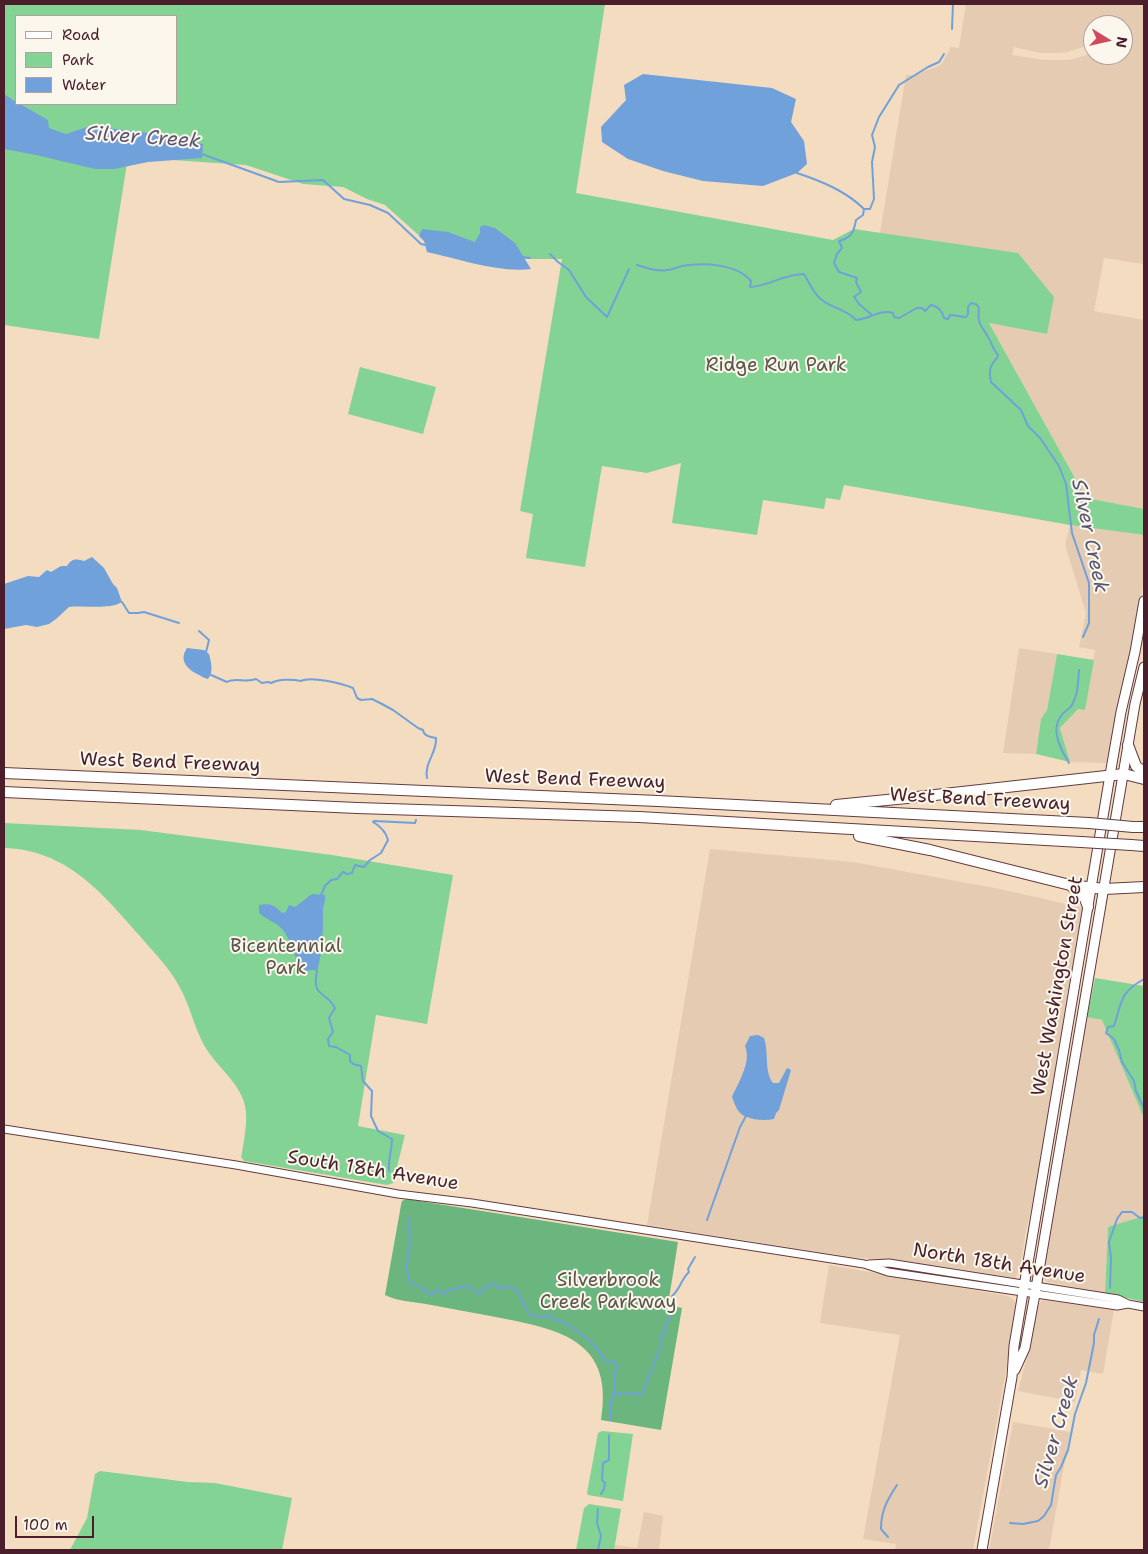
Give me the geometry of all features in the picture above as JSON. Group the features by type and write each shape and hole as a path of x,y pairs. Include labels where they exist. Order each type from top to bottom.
{"highway":[{"path":"1128,745 1136,766 1144,772"},
{"name":"West Bend Freeway","path":"4,773 940,814 1144,827"},
{"path":"795,809 1110,775 1124,774 1144,779"},
{"name":"West Bend Freeway","path":"4,792 357,808 639,817 1144,846"},
{"path":"786,826 880,839 1070,885 1104,889 1144,887"},
{"path":"1070,885 1084,896 1088,906"}],"main road":[{"name":"West Washington Street","path":"982,1550 1012,1377 1014,1346 1110,775 1121,712 1136,652 1144,601"},
{"name":"West Washington Street","path":"1012,1377 1025,1348 1135,704 1144,667"}],"street":[{"name":"South 18th Avenue","path":"4,1129 241,1166 398,1194 472,1203 738,1245"},
{"name":"North 18th Avenue","path":"738,1245 864,1264 888,1272 1024,1288 1117,1306 1128,1304 1144,1307"}],"shaded area":[{"path":"966,4 1144,4 1144,264 1104,258 1094,311 1144,320 1144,509 1086,498 989,323 1047,334 880,233 906,75 914,75 941,65 951,47 959,48"},
{"path":"1070,525 1144,535 1144,579 1128,675 1109,763 1070,762 1060,728 1078,709 1085,709 1095,650 1079,647 1086,613 1065,545"},
{"path":"1019,648 1057,654 1047,710 1041,719 1036,754 1003,753"},
{"path":"710,849 853,862 1000,889 1084,908 1069,1011 1019,1272 1015,1278 940,1266 851,1257 647,1225"},
{"path":"1087,1017 1102,1020 1144,1118 1144,1216 1108,1228 1105,1293 1047,1282 1042,1277"},
{"path":"829,1265 1008,1296 1015,1301 1016,1307 1008,1360 973,1550 895,1550 896,1544 863,1539 900,1335 820,1323"},
{"path":"1042,1300 1114,1310 1103,1374 1081,1370 1075,1402 1018,1391 1037,1306"},
{"path":"1013,1422 1070,1432 1049,1550 989,1550"},
{"path":"644,1512 663,1516 659,1550 614,1550 615,1545 637,1548"}],"green space":[{"name":"Ridge Run Park","path":"4,4 605,4 576,193 833,240 854,229 1018,253 1054,297 1047,334 989,323 1086,498 1144,509 1144,535 1070,525 844,485 840,500 826,498 824,509 763,500 757,535 672,523 681,463 647,473 602,466 585,567 526,558 533,514 520,511 562,259 517,259 434,249 385,205 367,199 343,187 303,184 246,165 128,157 99,339 4,325"},
{"path":"360,367 436,387 423,434 348,414"},
{"path":"1057,654 1094,660 1085,710 1078,709 1060,728 1070,762 1036,754 1041,719 1047,710"},
{"name":"Bicentennial Park","path":"4,823 141,830 332,855 453,875 427,1024 376,1015 358,1126 405,1135 393,1183 387,1185 244,1161 241,1157 246,1122 244,1102 235,1085 204,1045 183,993 175,979 111,904 81,876 46,856 4,848"},
{"path":"1095,978 1144,986 1144,1118 1102,1020 1087,1017"},
{"name":"Silverbrook Creek Parkway","path":"406,1199 678,1242 668,1305 682,1308 661,1430 601,1420 603,1394 600,1373 592,1357 580,1345 564,1335 524,1323 400,1300 385,1295 401,1205 402,1201"},
{"path":"1144,1216 1144,1302 1105,1293 1108,1227"},
{"path":"602,1431 633,1434 623,1501 588,1495 587,1493 598,1433"},
{"path":"100,1471 188,1482 215,1483 292,1498 282,1550 70,1550 87,1518 95,1474"},
{"path":"589,1504 621,1509 614,1550 576,1550 584,1508"}],"water":[{"path":"643,74 772,88 796,99 791,122 804,141 807,164 797,173 763,186 703,181 663,171 628,159 602,142 601,127 626,100 624,85"},
{"path":"4,94 15,101 15,105 22,105 48,120 49,128 66,134 90,126 142,132 203,144 202,158 148,162 114,169 95,169 4,149"},
{"path":"484,225 495,228 515,243 531,269 519,270 492,267 427,252 424,241 419,236 422,229 448,232 475,242 480,233 480,227"},
{"path":"92,557 104,568 117,588 122,602 104,607 69,607 49,624 37,627 26,625 4,629 4,584 28,576 39,577 47,570 51,572 61,566 67,566 72,560 84,561"},
{"path":"187,648 204,650 209,654 211,670 208,679 193,672 187,666 184,656"},
{"path":"312,894 325,895 322,949 317,971 303,971 286,934 274,922 259,913 259,905 272,905 282,913 286,912 289,905 295,907"},
{"path":"758,1035 764,1038 768,1073 773,1083 779,1083 787,1068 791,1070 779,1110 774,1119 760,1120 742,1115 732,1097 746,1065 747,1052 745,1046 750,1036"}],"waterway":[{"path":"952,29 953,4"},
{"path":"864,209 870,209 874,199 872,162 875,147 872,135 879,117 899,85 939,62 944,54"},
{"name":"Silver Creek","path":"202,154 279,182 323,180 344,199 370,205 388,213 421,244 425,245"},
{"path":"797,173 833,187 864,209 863,215 856,220 851,234 839,241 842,248 837,254 834,263 839,272 857,278 856,282 861,292 854,297 871,314"},
{"name":"Silver Creek","path":"550,254 569,270 586,297 607,317 629,269"},
{"name":"Silver Creek","path":"522,257 530,258"},
{"name":"Silver Creek","path":"637,265 660,270 700,264 719,266 745,275 751,281 750,287 804,274 819,298 856,320 884,312 893,313 894,317 899,318 917,308 922,308 925,311 931,305 940,310 944,318 948,319 950,315 966,317 971,303 976,304 979,308 980,324 998,355 990,369 991,382 1021,410 1028,426 1040,438 1059,466 1066,484 1072,533 1089,583 1089,623 1083,637"},
{"path":"122,602 129,613 144,612 179,623"},
{"path":"199,631 209,640 206,652"},
{"name":"Silver Creek","path":"1069,763 1060,746 1056,727 1061,716 1074,701 1079,670"},
{"path":"211,675 227,682 256,679 262,683 271,683 282,680 301,681 312,679 334,682 353,688 357,698 361,700 372,699 382,704 423,730 426,735 436,738 435,748 427,768 427,778"},
{"path":"321,895 325,886 331,880 337,879 343,872 347,874 352,873 355,865 364,867 370,860 381,853 388,840 384,832 374,821 415,823 416,820"},
{"path":"317,971 316,986 335,1008 329,1018 333,1032 328,1039 329,1046 336,1047 350,1055 350,1061 361,1066 363,1081 372,1091 371,1116 378,1131 392,1139 389,1171"},
{"name":"Silver Creek","path":"1144,979 1126,994 1120,1004 1114,1026 1108,1027 1106,1033 1114,1039 1122,1062 1134,1081 1136,1091 1144,1108"},
{"path":"707,1220 740,1127 746,1116"},
{"name":"Silver Creek","path":"1110,1288 1111,1258 1109,1242 1117,1219 1122,1212 1132,1212 1140,1218 1144,1217"},
{"path":"409,1218 410,1242 407,1271 411,1282 433,1295 438,1289 443,1294 449,1290 468,1286 479,1294 488,1285 495,1284 500,1289 508,1286 517,1291 530,1315 544,1317 551,1315 556,1321 560,1320 586,1337 606,1361 616,1363 618,1366 615,1372 615,1389 611,1402 611,1420"},
{"path":"614,1395 634,1393 641,1396 661,1346 662,1334 666,1333 665,1325 673,1307 672,1296 689,1272 688,1269 695,1257"},
{"name":"Silver Creek","path":"1010,1523 1023,1524 1038,1521 1044,1516 1051,1505 1056,1475 1068,1450 1075,1414 1086,1383 1094,1335 1099,1319"},
{"path":"601,1494 605,1483 602,1480 603,1463 609,1460 609,1435"},
{"name":"Silver Creek","path":"888,1537 881,1529 883,1511 897,1485"},
{"path":"598,1509 597,1523 601,1536 598,1550"}]}
